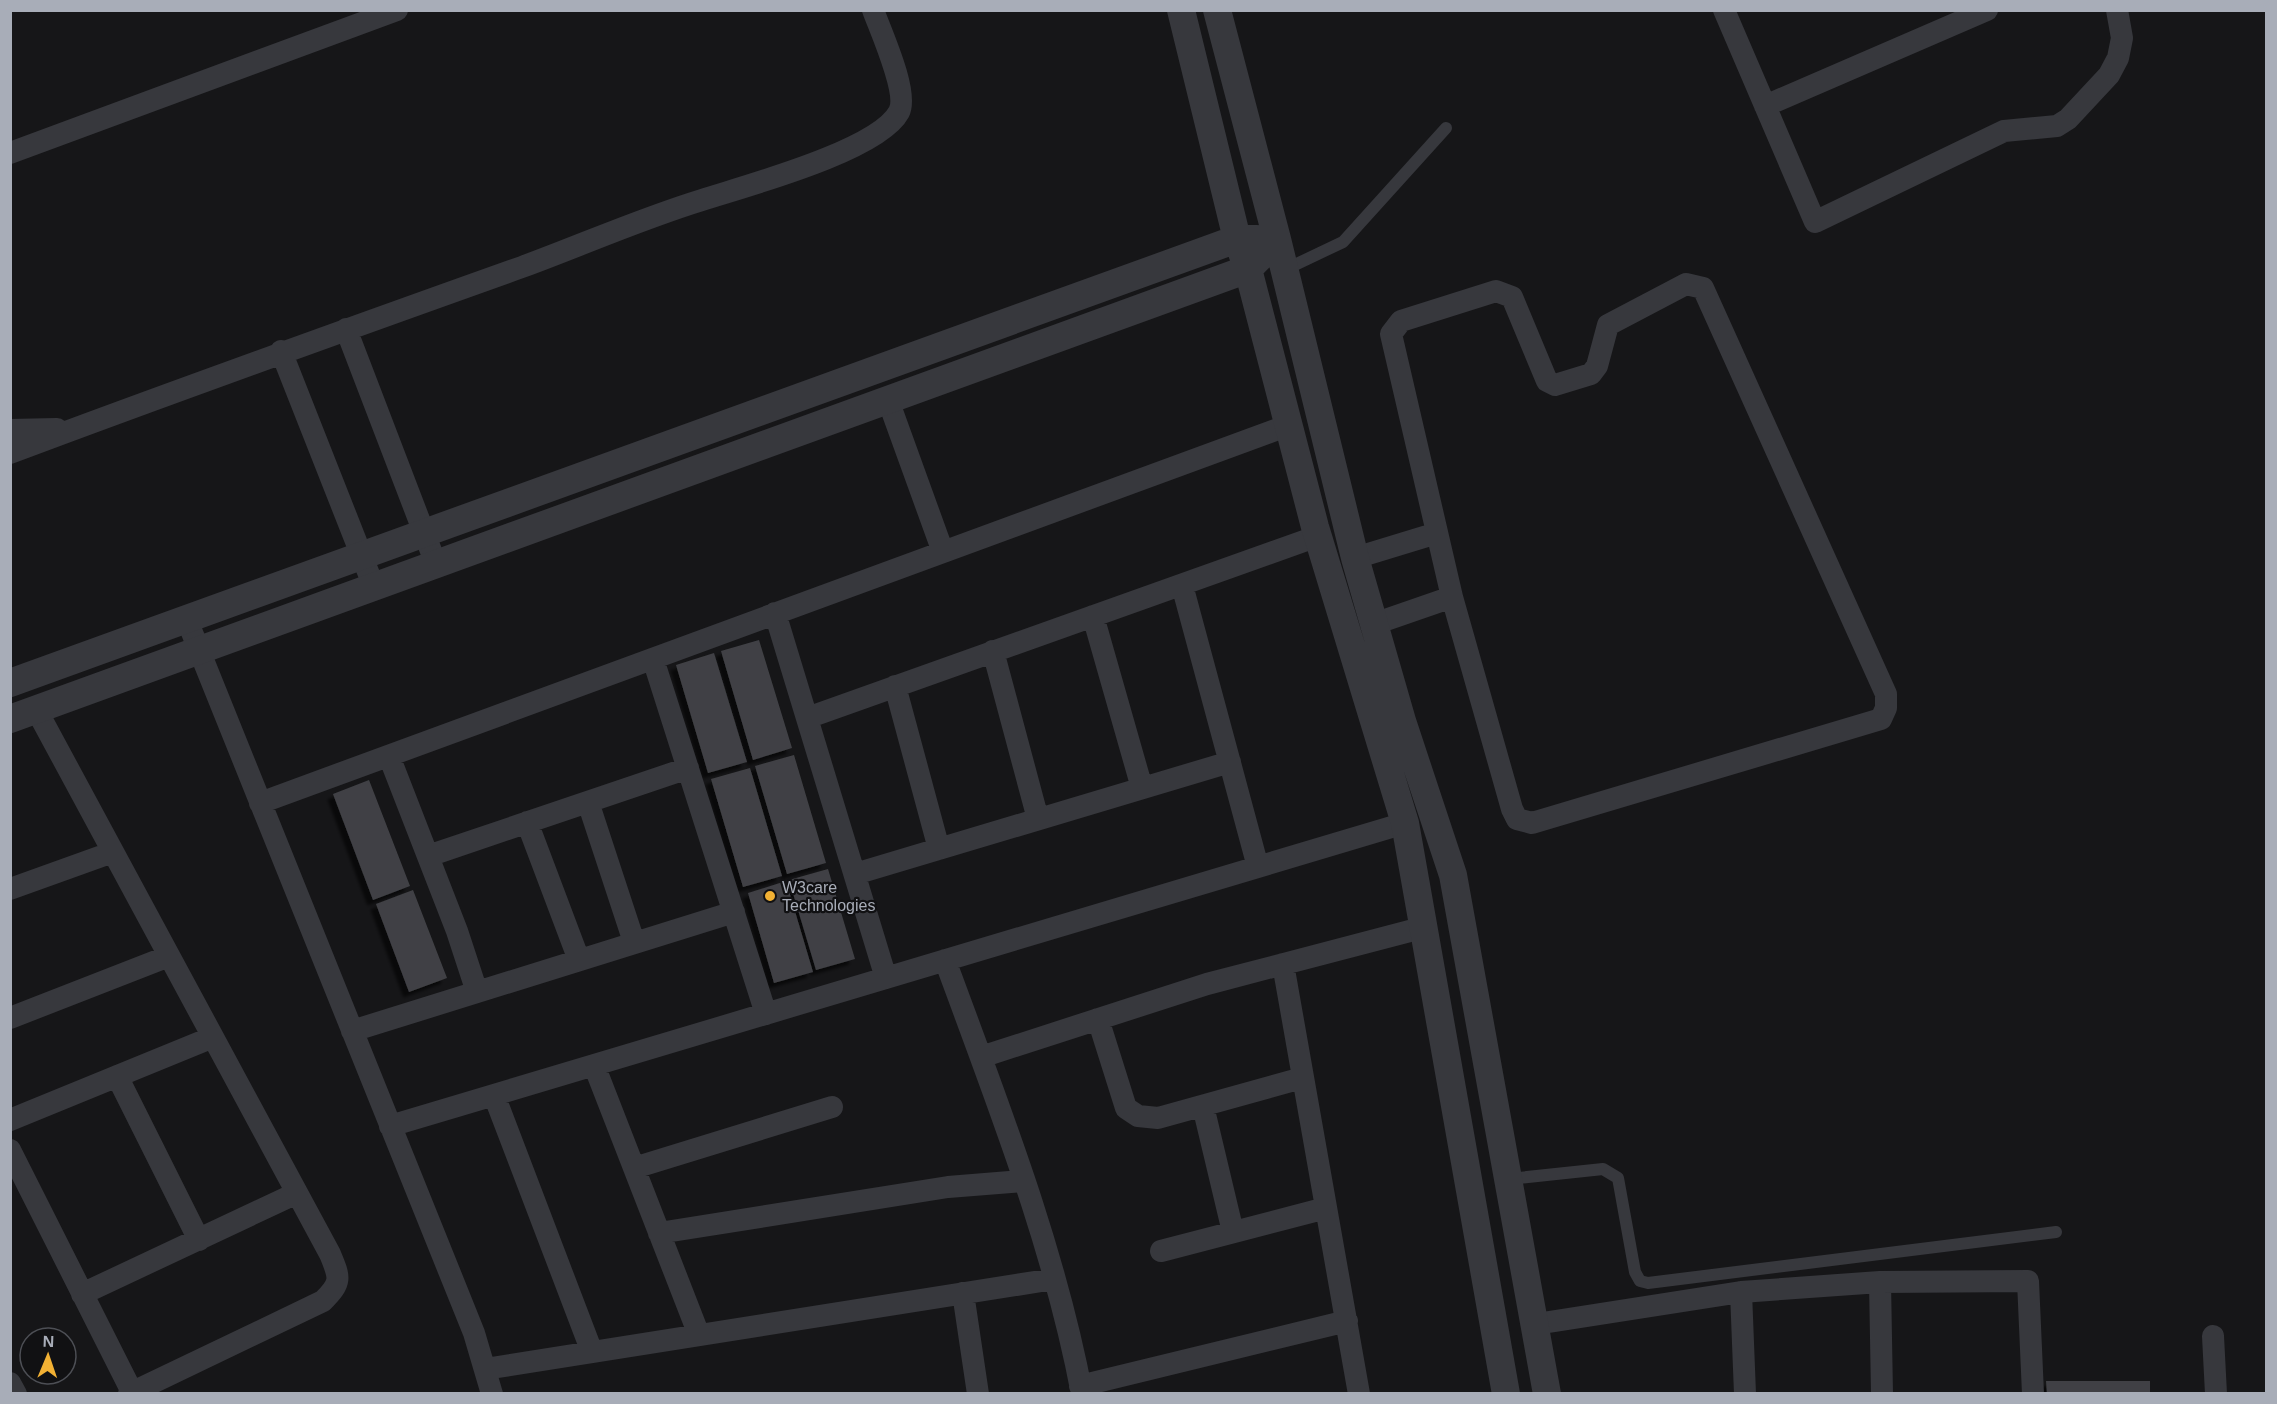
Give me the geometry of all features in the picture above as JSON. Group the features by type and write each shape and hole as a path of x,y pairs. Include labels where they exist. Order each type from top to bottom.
{"street":[{"path":"10,153 397,10"},
{"path":"10,453 281,351 559,254 642,219 851,149 884,130 900,111 902,93 873,10"},
{"path":"1181,10 1237,239 1248,269 1318,536 1405,823 1506,1394"},
{"path":"1216,10 1277,239 1355,558 1453,875 1547,1394"},
{"path":"1724,10 1815,222 2004,131 2057,126 2068,119 2109,75 2118,58 2122,38 2117,10"},
{"path":"1765,106 1987,10"},
{"path":"10,683 1237,239 1277,239"},
{"path":"10,1150 130,1393 323,1301 336,1287 338,1274 330,1254 113,852 23,714 1248,269 1277,239"},
{"path":"1686,284 1702,288 1886,694 1886,708 1881,719 1532,823 1517,819 1452,597 1437,533 1391,334 1395,326 1401,321 1496,291 1504,292 1512,297 1547,381 1555,385 1591,374 1597,366 1608,325 1686,284"},
{"path":"346,329 436,564"},
{"path":"281,351 374,586"},
{"path":"888,400 944,552"},
{"path":"261,803 1289,425"},
{"path":"10,430 74,429"},
{"path":"1355,558 1437,533"},
{"path":"807,718 1318,536"},
{"path":"1182,585 1258,867"},
{"path":"1374,624 1452,597"},
{"path":"775,614 886,978"},
{"path":"1093,616 1142,788"},
{"path":"187,620 474,1333 492,1394"},
{"path":"993,651 1038,819"},
{"path":"653,658 766,1014"},
{"path":"895,686 939,849"},
{"path":"389,756 477,992"},
{"path":"855,874 1230,762"},
{"path":"428,856 688,768"},
{"path":"588,802 634,942"},
{"path":"527,822 579,960"},
{"path":"390,1126 1405,823"},
{"path":"10,889 113,852"},
{"path":"352,1031 734,912"},
{"path":"981,1057 1207,984 1425,927"},
{"path":"10,1018 169,956"},
{"path":"945,960 1023,1180 1071,1336 1081,1390 1347,1321"},
{"path":"1283,964 1359,1394"},
{"path":"1098,1019 1126,1108 1138,1116 1158,1118 1302,1078"},
{"path":"10,1120 213,1036"},
{"path":"594,1065 699,1335"},
{"path":"117,1076 199,1240"},
{"path":"494,1095 592,1352"},
{"path":"1203,1106 1233,1232"},
{"path":"634,1168 832,1107"},
{"path":"659,1233 948,1187 1023,1180"},
{"path":"82,1294 297,1193"},
{"path":"1161,1251 1326,1208"},
{"path":"484,1369 1054,1279"},
{"path":"1536,1324 1741,1292 1880,1282 2028,1281 2033,1394"},
{"path":"1880,1282 1882,1394"},
{"path":"1741,1292 1745,1394"},
{"path":"963,1293 978,1394"},
{"path":"2213,1336 2216,1394"},
{"path":"10,1383 16,1394"}],"lane":[{"path":"1284,270 1343,242 1446,128"},
{"path":"1509,1179 1603,1169 1611,1172 1618,1178 1635,1272 1640,1281 1648,1283 2056,1232"}],"building":[{"path":"759,640 792,748 753,760 721,651"},
{"path":"714,653 747,762 708,773 676,665"},
{"path":"794,755 826,863 787,874 755,766"},
{"path":"750,768 782,876 743,887 711,779"},
{"path":"369,780 410,886 373,900 333,794"},
{"path":"828,869 855,959 816,970 789,880"},
{"path":"786,881 813,972 774,983 748,893"},
{"path":"413,890 447,978 409,992 376,904"},
{"path":"2046,1381 2150,1381 2150,1394 2047,1394"}],"place":[{"name":"W3care Technologies","path":"770,896"}]}
